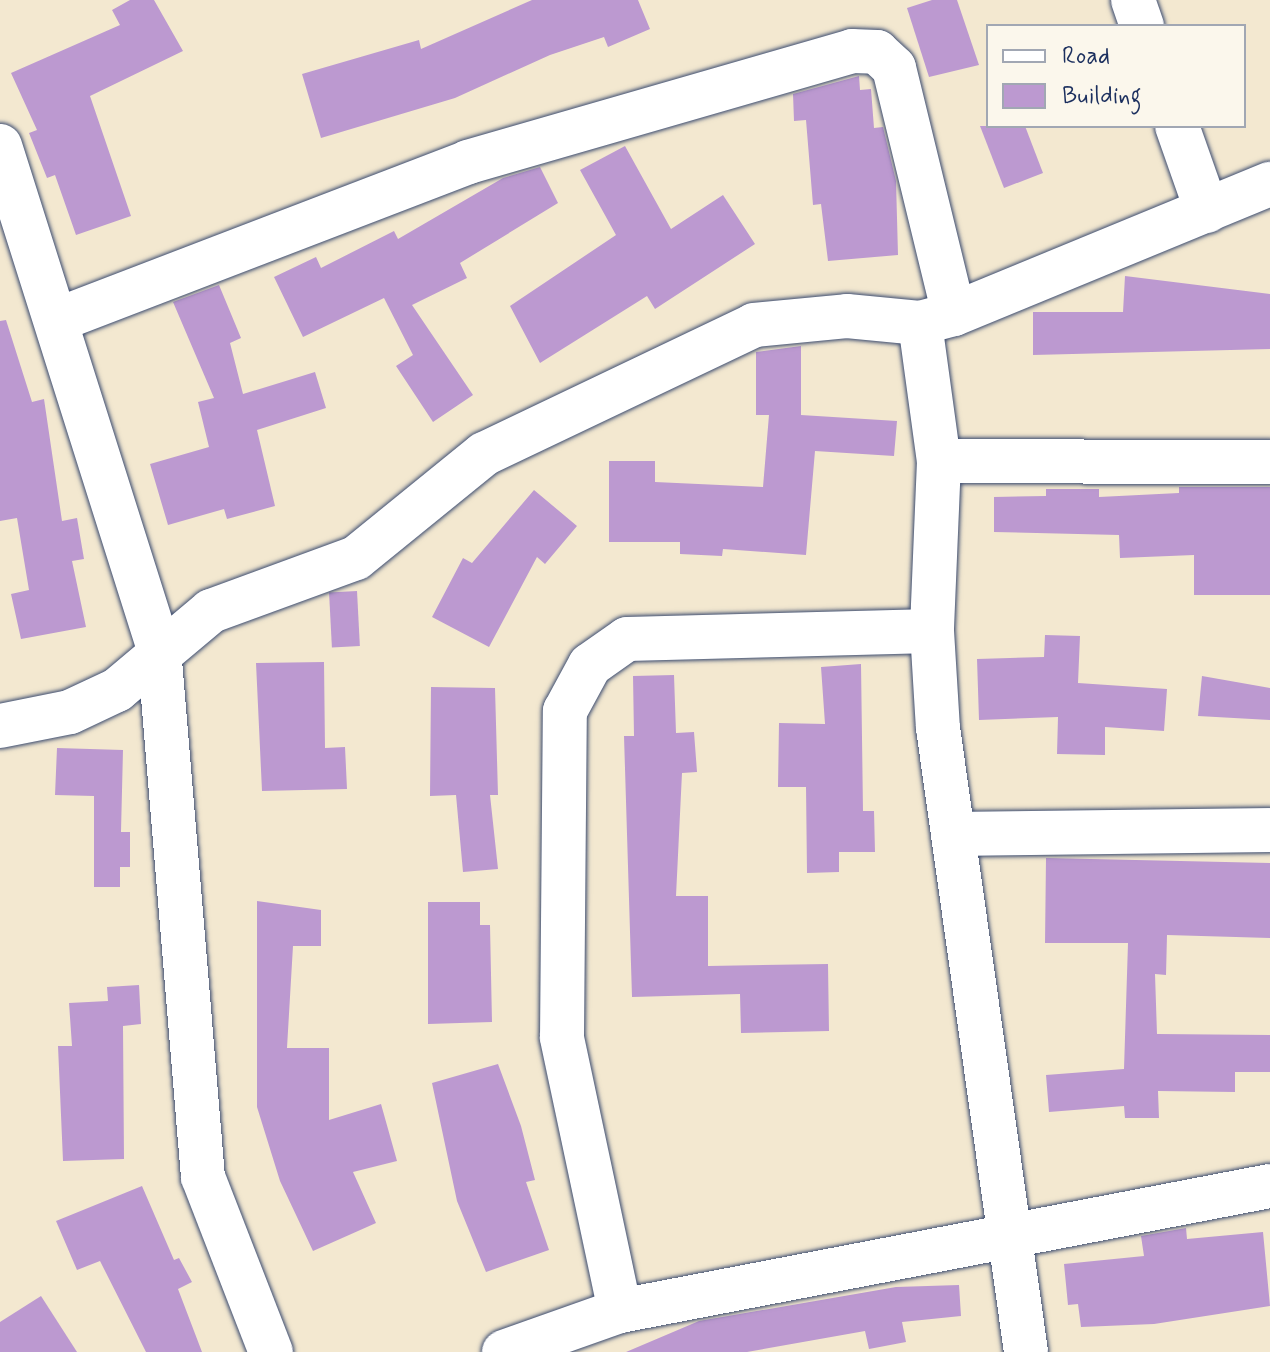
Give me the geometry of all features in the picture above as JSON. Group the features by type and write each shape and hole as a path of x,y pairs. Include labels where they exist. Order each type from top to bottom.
{"street":[{"path":"1133,0 1141,24"},
{"path":"57,320 468,162 852,51 877,52 894,68 937,319 939,461 932,631 953,834 1026,1352"},
{"path":"1178,128 1207,211"},
{"path":"0,146 159,649 203,1177 271,1352"},
{"path":"0,726 70,712 117,690 159,649 250,592 356,558 484,454 585,399 754,325 847,316 937,319 1270,184"},
{"path":"939,461 1270,462"},
{"path":"620,1311 562,1037 565,711 590,665 627,639 932,631"},
{"path":"953,834 1270,830"},
{"path":"504,1352 620,1311 1008,1239 1270,1186"}],"building":[{"path":"130,0 154,0 183,51 90,96 131,216 76,235 55,175 47,178 29,133 37,130 11,73 120,25 112,10"},
{"path":"532,0 638,0 650,29 608,47 604,37 550,55 455,98 321,138 302,74 419,40 421,49"},
{"path":"932,0 957,0 979,65 929,77 907,8"},
{"path":"859,76 860,90 871,89 874,128 883,127 896,181 898,255 828,261 821,204 813,205 806,120 794,121 793,94"},
{"path":"980,126 1026,128 1043,173 1004,188"},
{"path":"625,146 671,229 723,195 755,244 655,309 647,296 540,363 510,306 616,235 580,170"},
{"path":"540,167 558,203 460,263 467,278 412,305 473,395 433,422 396,366 413,355 384,298 303,337 274,277 316,257 321,268 394,231 398,239 503,178"},
{"path":"1125,276 1270,294 1270,349 1033,355 1033,312 1123,312"},
{"path":"219,285 241,338 230,343 243,394 315,372 326,408 257,430 275,506 227,519 224,509 168,525 150,464 209,447 198,402 214,398 173,302"},
{"path":"6,320 32,402 44,399 62,521 77,518 84,559 72,561 86,627 21,639 11,594 29,590 17,518 0,521 0,321"},
{"path":"801,346 801,415 897,421 894,456 815,451 806,555 723,549 722,556 680,554 680,542 609,542 609,461 655,461 655,482 763,487 769,415 756,415 756,352"},
{"path":"1179,487 1270,487 1270,595 1194,595 1194,555 1120,558 1119,535 994,532 994,497 1046,496 1046,489 1099,489 1099,497 1179,493"},
{"path":"534,490 577,526 545,564 537,557 489,647 432,617 463,558 472,563"},
{"path":"357,591 360,646 332,647 329,592"},
{"path":"1045,635 1080,636 1078,683 1167,689 1164,731 1105,727 1105,755 1057,754 1058,717 979,720 977,659 1044,657"},
{"path":"324,662 325,748 345,747 347,789 262,791 256,663"},
{"path":"861,664 863,811 874,811 875,852 839,852 839,872 807,873 806,787 778,787 779,723 825,724 821,667"},
{"path":"674,675 676,733 694,732 697,772 682,773 676,896 708,896 708,966 828,964 829,1031 741,1033 740,994 632,997 624,736 634,736 633,676"},
{"path":"1202,676 1270,688 1270,720 1198,716"},
{"path":"431,687 495,688 498,795 490,795 498,869 463,872 456,795 430,796"},
{"path":"57,748 123,750 121,832 130,832 130,867 120,867 120,887 94,887 94,796 55,795"},
{"path":"1046,858 1270,863 1270,938 1167,935 1166,975 1155,974 1157,1034 1270,1035 1270,1072 1235,1072 1235,1092 1158,1091 1159,1118 1125,1118 1124,1106 1049,1112 1046,1075 1124,1069 1128,943 1045,943"},
{"path":"257,901 321,910 321,946 293,946 287,1048 329,1048 329,1120 381,1104 397,1161 353,1172 376,1223 313,1251 280,1181 257,1107"},
{"path":"428,902 480,902 480,925 490,925 492,1022 428,1024"},
{"path":"139,985 141,1024 123,1026 124,1159 63,1161 58,1046 72,1046 69,1003 108,1001 107,987"},
{"path":"498,1064 521,1126 535,1180 526,1182 549,1250 486,1272 457,1201 432,1083"},
{"path":"142,1186 174,1260 179,1258 192,1282 178,1289 202,1352 146,1352 100,1261 77,1270 56,1221"},
{"path":"1186,1228 1187,1239 1263,1232 1270,1306 1154,1324 1081,1327 1078,1304 1068,1305 1064,1264 1144,1256 1141,1236"},
{"path":"959,1285 961,1316 902,1322 906,1342 869,1349 865,1331 747,1352 626,1352 699,1321 896,1287"},
{"path":"41,1296 77,1352 0,1352 0,1322"}]}
